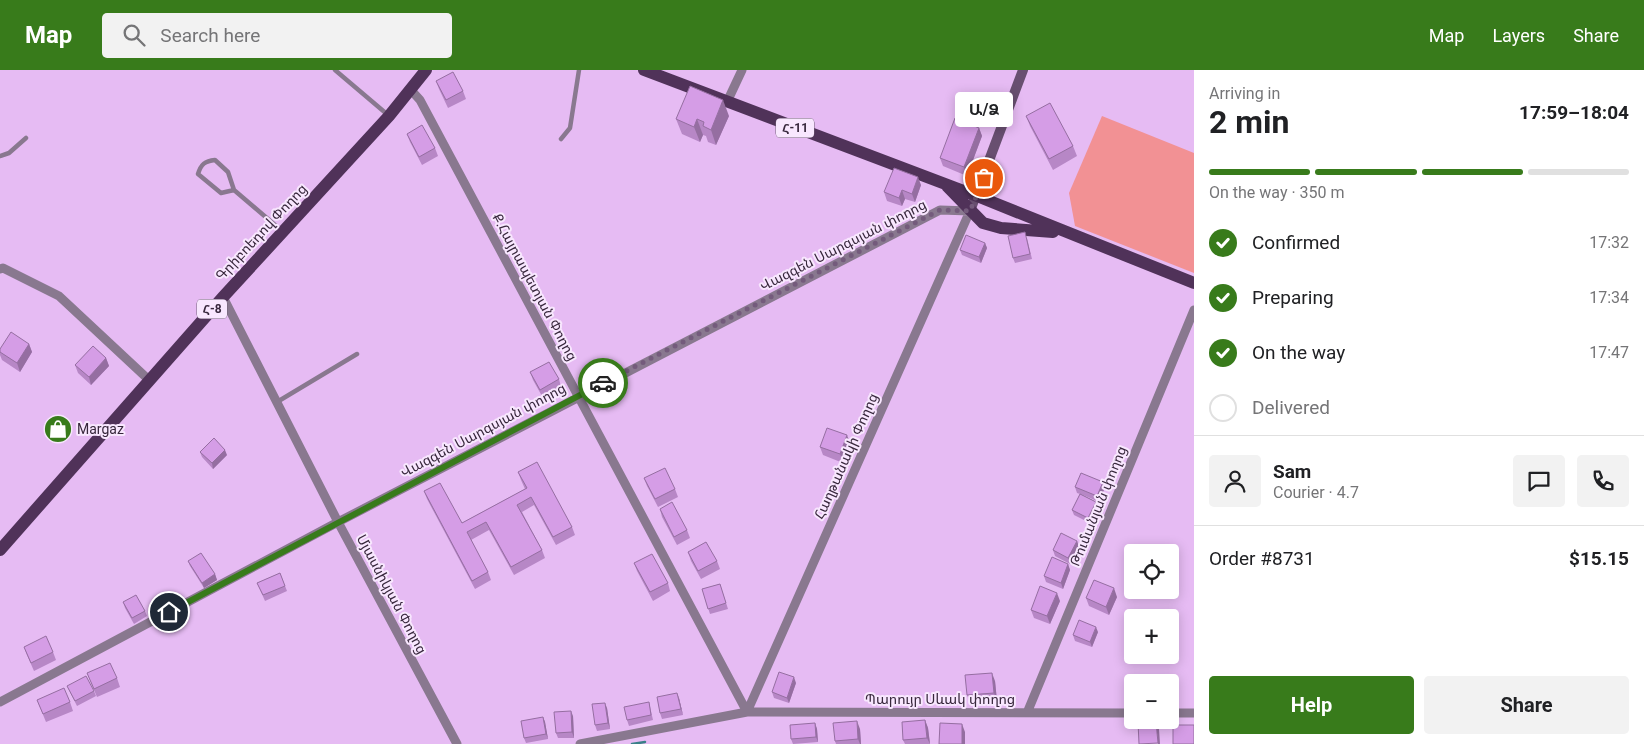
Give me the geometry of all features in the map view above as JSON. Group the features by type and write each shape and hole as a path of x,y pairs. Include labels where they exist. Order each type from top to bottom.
{"main road":[{"name":"Գրիբոեդով Փողոց","path":"0,550 223,297 389,116 426,70"},
{"name":"Հ-11","path":"644,70 977,196 1194,283"},
{"name":"Հ-11","path":"946,185 983,223 1001,228 1071,234"}],"street":[{"path":"727,102 742,70"},
{"path":"970,211 1024,70"},
{"name":"Ք.Հայրապետյան Փողոց","path":"410,89 420,100 747,712"},
{"name":"Վազգեն Սարգսյան փողոց","path":"0,702 578,396 940,210 970,211"},
{"name":"Հաղթանակի Փողոց","path":"747,712 970,211"},
{"path":"1,267 59,296 149,380"},
{"name":"Մյասնիկյան Փողոց","path":"223,297 338,522 457,744"},
{"name":"Թումանյան փողոց","path":"1027,714 1194,310"},
{"name":"Պարույր Սևակ փողոց","path":"580,744 606,742 747,712 1124,713"},
{"path":"1179,713 1194,713"}],"lane":[{"path":"335,70 389,116"},
{"path":"561,138 570,128 579,70"},
{"path":"0,156 9,153 26,138"},
{"path":"234,190 221,193 198,174 200,167 207,161 215,160 228,172 234,190 283,232"},
{"path":"277,402 357,354"}],"shaded area":[{"path":"1102,116 1194,153 1194,273 1075,226 1069,193"}],"building":[{"path":"453,72 463,91 446,100 436,81"},
{"path":"690,86 723,100 711,130 703,126 704,122 697,119 694,127 676,119"},
{"path":"1050,103 1073,146 1049,159 1026,116"},
{"path":"955,118 979,128 964,167 940,158"},
{"path":"422,125 435,148 419,157 407,134"},
{"path":"894,168 918,177 912,194 902,190 899,198 884,192"},
{"path":"1025,232 1030,254 1013,258 1008,236"},
{"path":"966,235 985,243 979,257 960,250"},
{"path":"11,332 29,344 17,363 0,352"},
{"path":"93,346 106,358 89,377 75,365"},
{"path":"549,362 559,379 540,390 530,372"},
{"path":"827,428 847,435 840,454 820,447"},
{"path":"214,438 225,450 212,463 200,452"},
{"path":"537,462 572,527 553,537 531,497 517,505 542,550 511,567 486,522 467,532 488,572 472,581 424,491 440,483 462,523 527,488 518,472"},
{"path":"665,468 675,489 655,499 644,478"},
{"path":"1081,473 1103,482 1097,496 1075,487"},
{"path":"1080,494 1096,502 1088,518 1072,510"},
{"path":"672,502 687,530 674,537 660,509"},
{"path":"1061,533 1077,541 1068,558 1053,550"},
{"path":"706,542 717,561 698,571 688,552"},
{"path":"201,553 215,574 202,583 188,561"},
{"path":"652,554 668,583 650,592 634,563"},
{"path":"1052,557 1068,564 1061,583 1044,576"},
{"path":"280,573 285,586 263,595 257,583"},
{"path":"1094,580 1114,588 1106,607 1086,598"},
{"path":"720,584 726,603 708,609 702,589"},
{"path":"1040,586 1057,593 1047,616 1031,610"},
{"path":"136,595 145,611 132,618 123,602"},
{"path":"1079,620 1096,627 1090,642 1073,635"},
{"path":"46,636 53,652 31,663 24,647"},
{"path":"110,663 117,678 94,689 87,673"},
{"path":"779,672 794,677 787,698 772,692"},
{"path":"992,673 994,693 967,695 965,675"},
{"path":"86,676 94,691 75,701 67,686"},
{"path":"64,688 70,702 43,714 37,700"},
{"path":"677,693 681,709 660,713 657,697"},
{"path":"649,702 651,715 627,720 624,707"},
{"path":"605,703 608,723 595,725 592,704"},
{"path":"571,711 572,732 556,733 554,712"},
{"path":"543,717 546,734 524,738 521,721"},
{"path":"925,720 927,738 903,740 902,722"},
{"path":"857,721 858,739 835,741 833,723"},
{"path":"815,723 816,737 791,739 790,725"},
{"path":"940,723 962,724 962,744 939,744"},
{"path":"1179,725 1194,725 1194,744 1173,744 1173,729 1179,729"},
{"path":"1138,729 1157,729 1158,743 1139,744"}],"waterway":[{"path":"632,744 645,742"}],"way so far":[{"path":"603,383 940,210 956,209 970,211 984,178"}],"place":[{"name":"Ա/Ձ","path":"984,178"},
{"name":"Margaz","path":"58,429"}],"route":[{"path":"169,612 603,383"}]}
